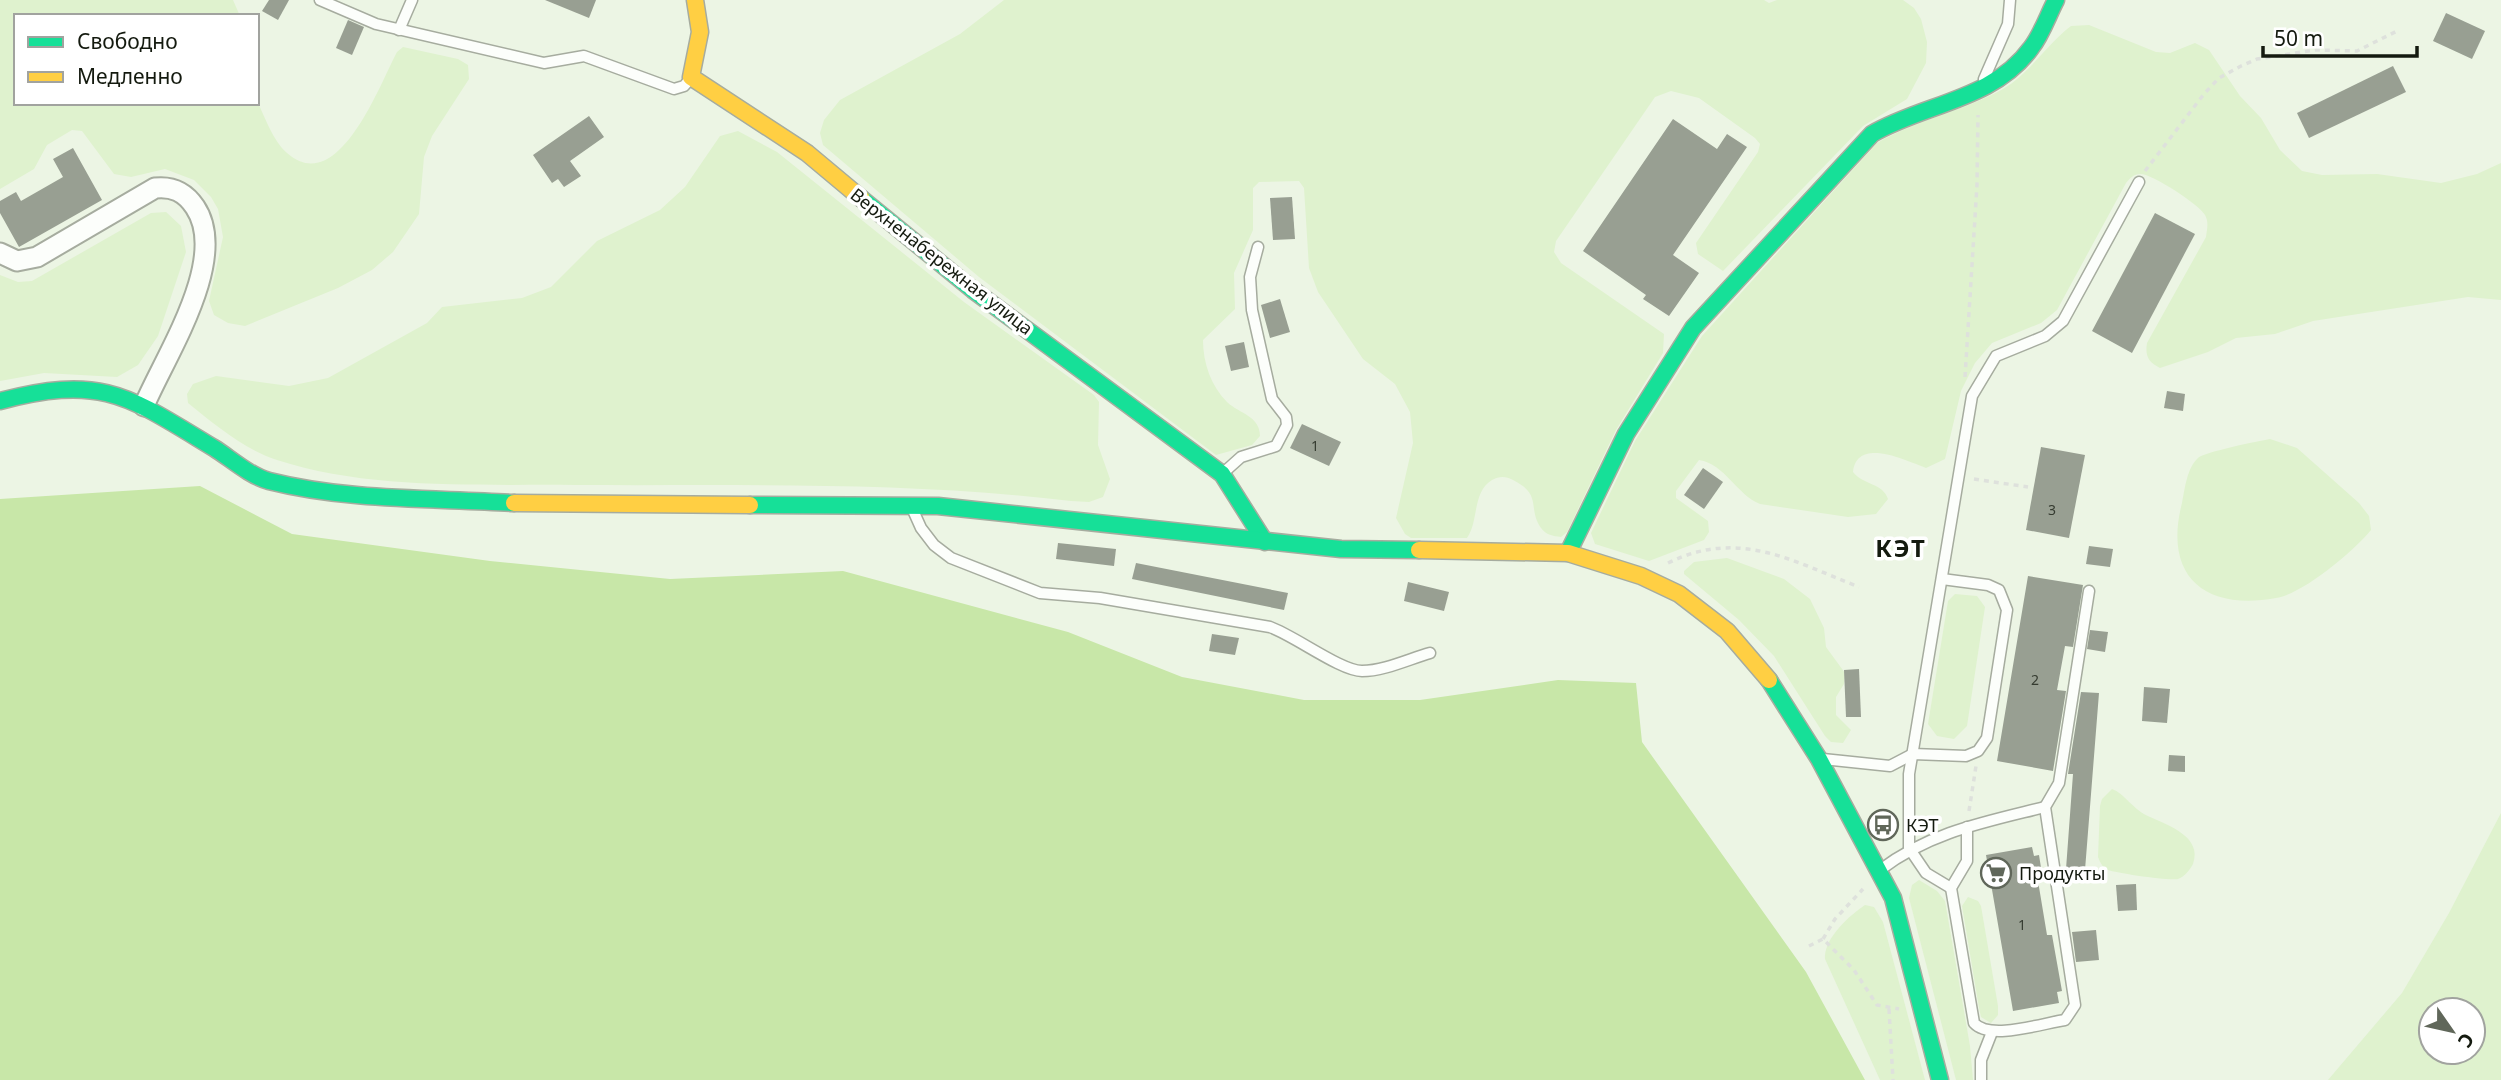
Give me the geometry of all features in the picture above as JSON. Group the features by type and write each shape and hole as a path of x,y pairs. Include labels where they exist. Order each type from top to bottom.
{"main road":[{"path":"691,77 700,32 695,0"},
{"path":"1569,554 1626,434 1693,328 1872,134 1899,118 1978,92 2015,66 2031,49 2056,0"},
{"name":"Верхненабережная улица","path":"691,77 807,153 973,290 1222,474 1265,542"},
{"path":"0,401 45,389 82,388 114,393 144,406 266,480 338,494 530,504 910,504 972,508 1265,542 1413,553 1569,554 1641,576 1679,594 1727,631 1761,667 1819,759 1893,898 1940,1080"}],"street":[{"path":"0,253 18,261 37,257 155,188 165,187 182,192 192,201 202,218 207,238 201,276 185,319 144,406"}],"lane":[{"path":"320,0 376,24 544,63 584,56 666,88 684,86 691,77"},
{"path":"399,30 412,0"},
{"path":"1978,92 2008,24 2010,0"},
{"path":"1951,888 1926,873 1909,848 1909,774 1972,396 1996,356 2045,336 2063,321 2139,181"},
{"path":"1222,474 1241,457 1276,446 1287,425 1286,417 1272,399 1252,310 1250,277 1258,247"},
{"path":"910,504 920,528 934,545 950,558 1040,593 1100,598 1270,627 1308,644 1342,667 1359,671 1374,670 1430,653"},
{"path":"1819,759 1890,766 1913,754 1966,756 1978,751 1987,738 2007,610 1999,590 1989,585 1942,579"},
{"path":"1967,827 1967,861 1951,888 1971,1012 1979,1028 1992,1032 2066,1020 2074,1011 2075,1004 2045,807 2059,783 2089,591"},
{"path":"1880,870 1909,848 1967,827 2045,807"},
{"path":"1981,1080 1981,1060 1992,1032"}],"path":[{"path":"2139,181 2159,149 2219,78 2258,59 2315,50 2357,51 2399,30"},
{"path":"1972,396 1965,375 1977,186 1978,92"},
{"path":"1958,478 2028,487"},
{"path":"1641,576 1688,553 1725,546 1755,549 1859,587"},
{"path":"1967,827 1978,751"},
{"path":"1809,946 1823,939 1835,919 1880,870"},
{"path":"1823,939 1854,970 1877,1005 1889,1010 1921,1003"},
{"path":"1889,1010 1893,1080"}],"shaded area":[{"path":"0,0 233,0 239,14 14,14 14,105 259,105 282,148 306,163 323,161 339,150 368,111 397,52 403,47 458,59 468,65 469,79 432,136 424,157 419,214 393,252 372,270 338,288 245,326 228,323 214,315 209,301 223,237 218,209 211,197 194,180 165,169 131,177 114,174 82,131 72,130 47,145 34,169 0,189"},
{"path":"1004,0 1764,0 1769,3 1777,0 1903,0 1914,8 1921,19 1927,42 1926,63 1907,99 1863,126 1723,271 1698,254 1696,243 1758,152 1760,144 1699,98 1671,91 1655,97 1556,241 1554,252 1561,263 1664,334 1663,353 1616,430 1567,532 1561,537 1545,532 1537,521 1528,491 1513,480 1502,477 1492,480 1481,492 1467,538 1411,538 1405,534 1396,518 1413,443 1410,412 1395,384 1363,359 1318,292 1309,268 1304,188 1299,181 1259,182 1253,188 1253,230 1234,273 1235,309 1203,340 1206,366 1216,389 1227,402 1257,424 1260,436 1252,445 1216,455 979,277 823,145 820,133 824,120 840,100 960,34"},
{"path":"2089,25 2156,52 2170,53 2195,43 2209,50 2240,96 2261,118 2280,150 2302,171 2322,175 2377,174 2441,183 2477,174 2501,163 2501,300 2468,297 2313,321 2275,334 2236,338 2208,352 2160,368 2148,358 2147,343 2206,237 2207,223 2201,210 2185,197 2146,175 2136,175 2126,183 2057,310 2041,323 1992,343 1975,363 1961,391 1945,459 1926,468 1884,454 1863,455 1857,461 1853,472 1882,490 1888,499 1876,514 1848,517 1760,504 1744,494 1716,467 1699,460 1676,491 1676,498 1708,521 1709,532 1704,540 1649,561 1595,544 1591,533 1635,441 1702,336 1877,143 2003,89 2022,75 2071,26"},
{"path":"738,131 777,152 964,302 1094,395 1099,402 1098,445 1110,479 1103,497 1089,502 886,487 463,485 386,481 312,470 265,456 230,436 188,403 187,394 193,384 216,376 289,386 328,378 427,323 442,307 522,298 551,287 597,241 660,210 685,187 720,136"},
{"path":"166,212 181,226 186,252 158,336 138,365 117,377 44,373 0,381 0,275 18,282 32,281 151,213"},
{"path":"2270,439 2297,448 2359,503 2369,516 2371,530 2353,549 2300,589 2276,598 2251,601 2228,599 2210,593 2195,583 2184,569 2179,550 2178,529 2184,491 2189,473 2198,458"},
{"path":"200,486 292,534 490,561 670,579 843,571 1068,632 1182,677 1304,700 1420,700 1558,680 1636,683 1642,742 1806,972 1865,1080 0,1080 0,499"},
{"path":"1727,558 1784,579 1810,599 1824,628 1826,647 1845,673 1844,684 1836,697 1836,715 1851,730 1843,743 1831,742 1825,736 1774,656 1739,620 1684,574 1694,562"},
{"path":"1955,594 1977,596 1985,607 1967,726 1954,739 1937,736 1928,724 1948,601"},
{"path":"2112,789 2144,814 2174,828 2189,839 2195,855 2193,864 2185,875 2178,879 2154,878 2108,870 2103,866 2098,857 2100,806 2102,799"},
{"path":"2501,813 2501,1080 2328,1080 2402,993 2449,913"},
{"path":"1919,880 1937,891 1945,901 1970,1046 1973,1080 1956,1080 1909,898 1912,885"},
{"path":"1968,897 1978,901 1981,906 1998,1006 1998,1015 1991,1023 1981,1017 1979,1008 1962,906"},
{"path":"1865,905 1874,907 1883,922 1925,1080 1880,1080 1825,959 1833,936 1845,921"}],"building":[{"path":"269,0 289,0 278,20 262,11"},
{"path":"545,0 596,0 589,18"},
{"path":"2446,13 2485,31 2472,59 2433,41"},
{"path":"348,20 364,27 352,55 336,48"},
{"path":"2393,66 2406,92 2309,138 2297,113"},
{"path":"589,116 604,137 570,161 581,176 564,187 558,179 552,183 533,155"},
{"path":"1673,119 1717,149 1727,134 1747,147 1673,255 1699,273 1669,316 1643,299 1646,295 1583,251"},
{"path":"73,148 102,200 19,247 0,213 0,201 16,192 21,201 63,177 53,159"},
{"path":"1292,197 1295,239 1273,240 1270,198"},
{"path":"2155,213 2195,234 2132,353 2092,331"},
{"path":"1280,299 1290,332 1270,338 1261,305"},
{"path":"1244,342 1249,367 1231,371 1225,346"},
{"path":"2167,391 2185,394 2183,411 2164,408"},
{"path":"1302,424 1341,442 1329,466 1290,448"},
{"path":"2041,447 2085,455 2069,538 2026,530"},
{"path":"1703,468 1723,482 1704,509 1684,495"},
{"path":"1058,543 1116,549 1114,566 1056,559"},
{"path":"2089,546 2113,549 2110,567 2086,564"},
{"path":"1136,563 1288,593 1284,610 1132,579"},
{"path":"2028,576 2083,585 2073,647 2065,646 2057,690 2066,691 2053,771 1997,761"},
{"path":"1408,582 1449,592 1444,611 1404,601"},
{"path":"2090,630 2108,632 2105,652 2087,649"},
{"path":"1212,634 1239,638 1235,655 1209,651"},
{"path":"1859,669 1861,717 1846,717 1844,670"},
{"path":"2144,687 2170,689 2167,723 2142,721"},
{"path":"2081,692 2099,693 2085,870 2066,869 2073,774 2068,774"},
{"path":"2169,755 2185,756 2185,772 2168,771"},
{"path":"2032,847 2034,856 2039,855 2042,874 2037,875 2047,935 2052,935 2062,991 2057,992 2059,1003 2013,1011 1986,855"},
{"path":"2136,884 2137,910 2118,911 2116,885"},
{"path":"2096,930 2099,960 2076,962 2072,932"}],"traffic: fast":[{"path":"1568,553 1626,434 1693,328 1872,134 1998,79 2016,65 2031,48 2056,0"},
{"path":"862,199 973,290 1222,474 1265,542"},
{"path":"0,401 35,393 90,390 136,403 214,448 247,471 269,481 329,492 391,498 514,503"},
{"path":"750,505 938,506 1341,549 1419,550"},
{"path":"1769,680 1819,759 1893,898 1940,1080"}],"traffic: slow":[{"path":"695,0 700,32 691,77 807,153 862,199"},
{"path":"514,503 750,505"},
{"path":"1419,550 1568,553 1641,576 1679,594 1727,631 1769,680"}],"place":[{"name":"КЭТ","path":"1883,825"},
{"name":"Продукты","path":"1996,873"}],"district":[{"name":"КЭТ","path":"1901,547"}]}
